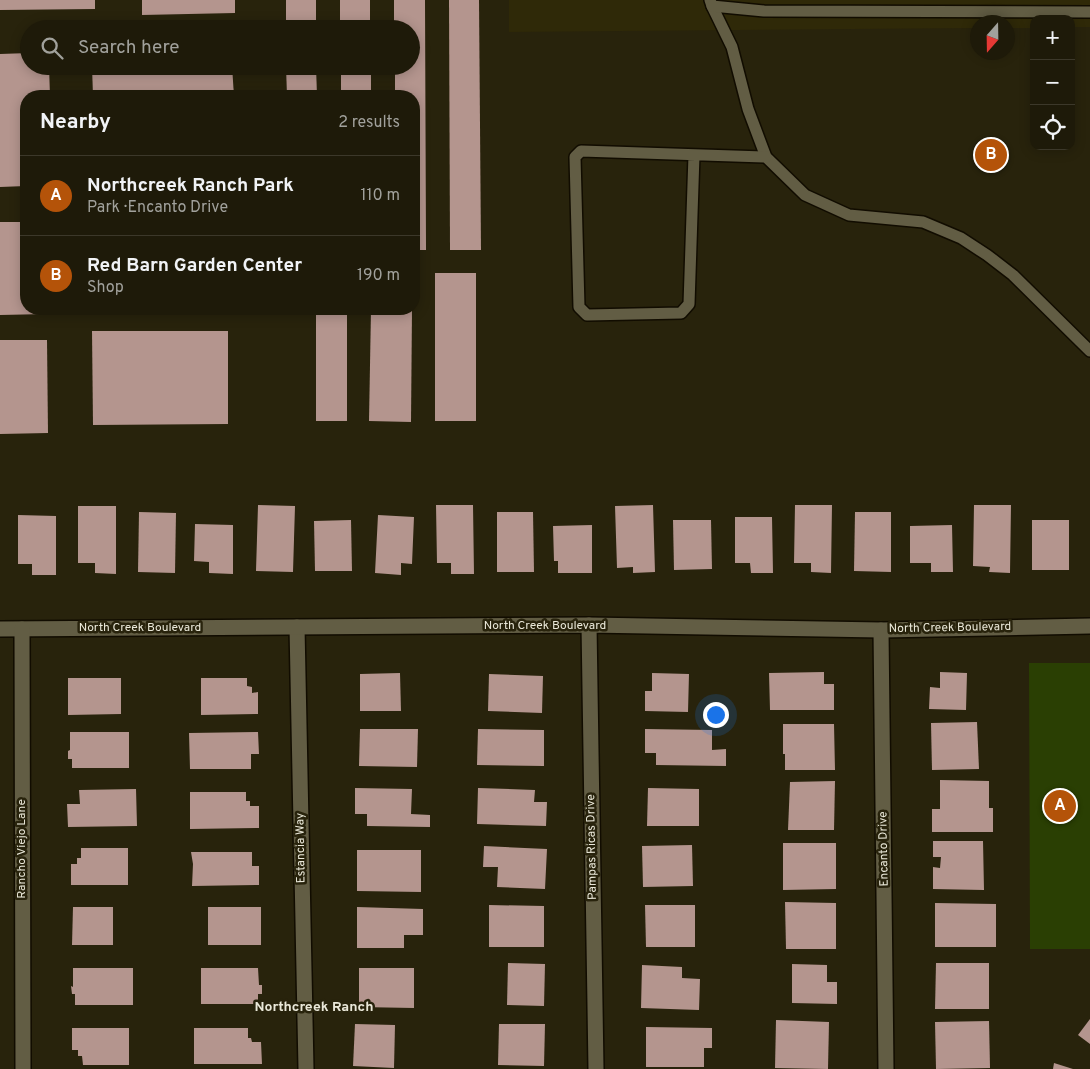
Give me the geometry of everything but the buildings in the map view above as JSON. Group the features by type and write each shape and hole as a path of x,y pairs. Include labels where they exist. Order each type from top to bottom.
{"street":[{"name":"North Creek Boulevard","path":"0,629 589,625 881,630 1090,626"},
{"name":"Pampas Ricas Drive","path":"589,625 596,1069"},
{"name":"Estancia Way","path":"297,627 306,1069"},
{"name":"Rancho Viejo Lane","path":"22,629 23,1069"},
{"name":"Encanto Drive","path":"881,630 886,1069"}],"lane":[{"path":"1090,12 711,3 732,47 748,109 766,157 805,195 849,214 922,222 961,238 1013,275 1090,351"},
{"path":"694,155 689,304 681,313 586,315 579,307 575,157 581,152 694,155 766,157"}],"shaded area":[{"path":"509,0 1090,0 1090,27 1075,27 1075,15 1030,15 1030,28 1015,28 1015,15 970,15 970,28 509,32"}],"green space":[{"path":"1029,663 1090,663 1090,949 1030,949"}],"place":[{"name":"Red Barn Garden Center","path":"991,155"},
{"name":"Northcreek Ranch Park","path":"1060,806"}],"district":[{"name":"Northcreek Ranch","path":"314,1007"}]}
